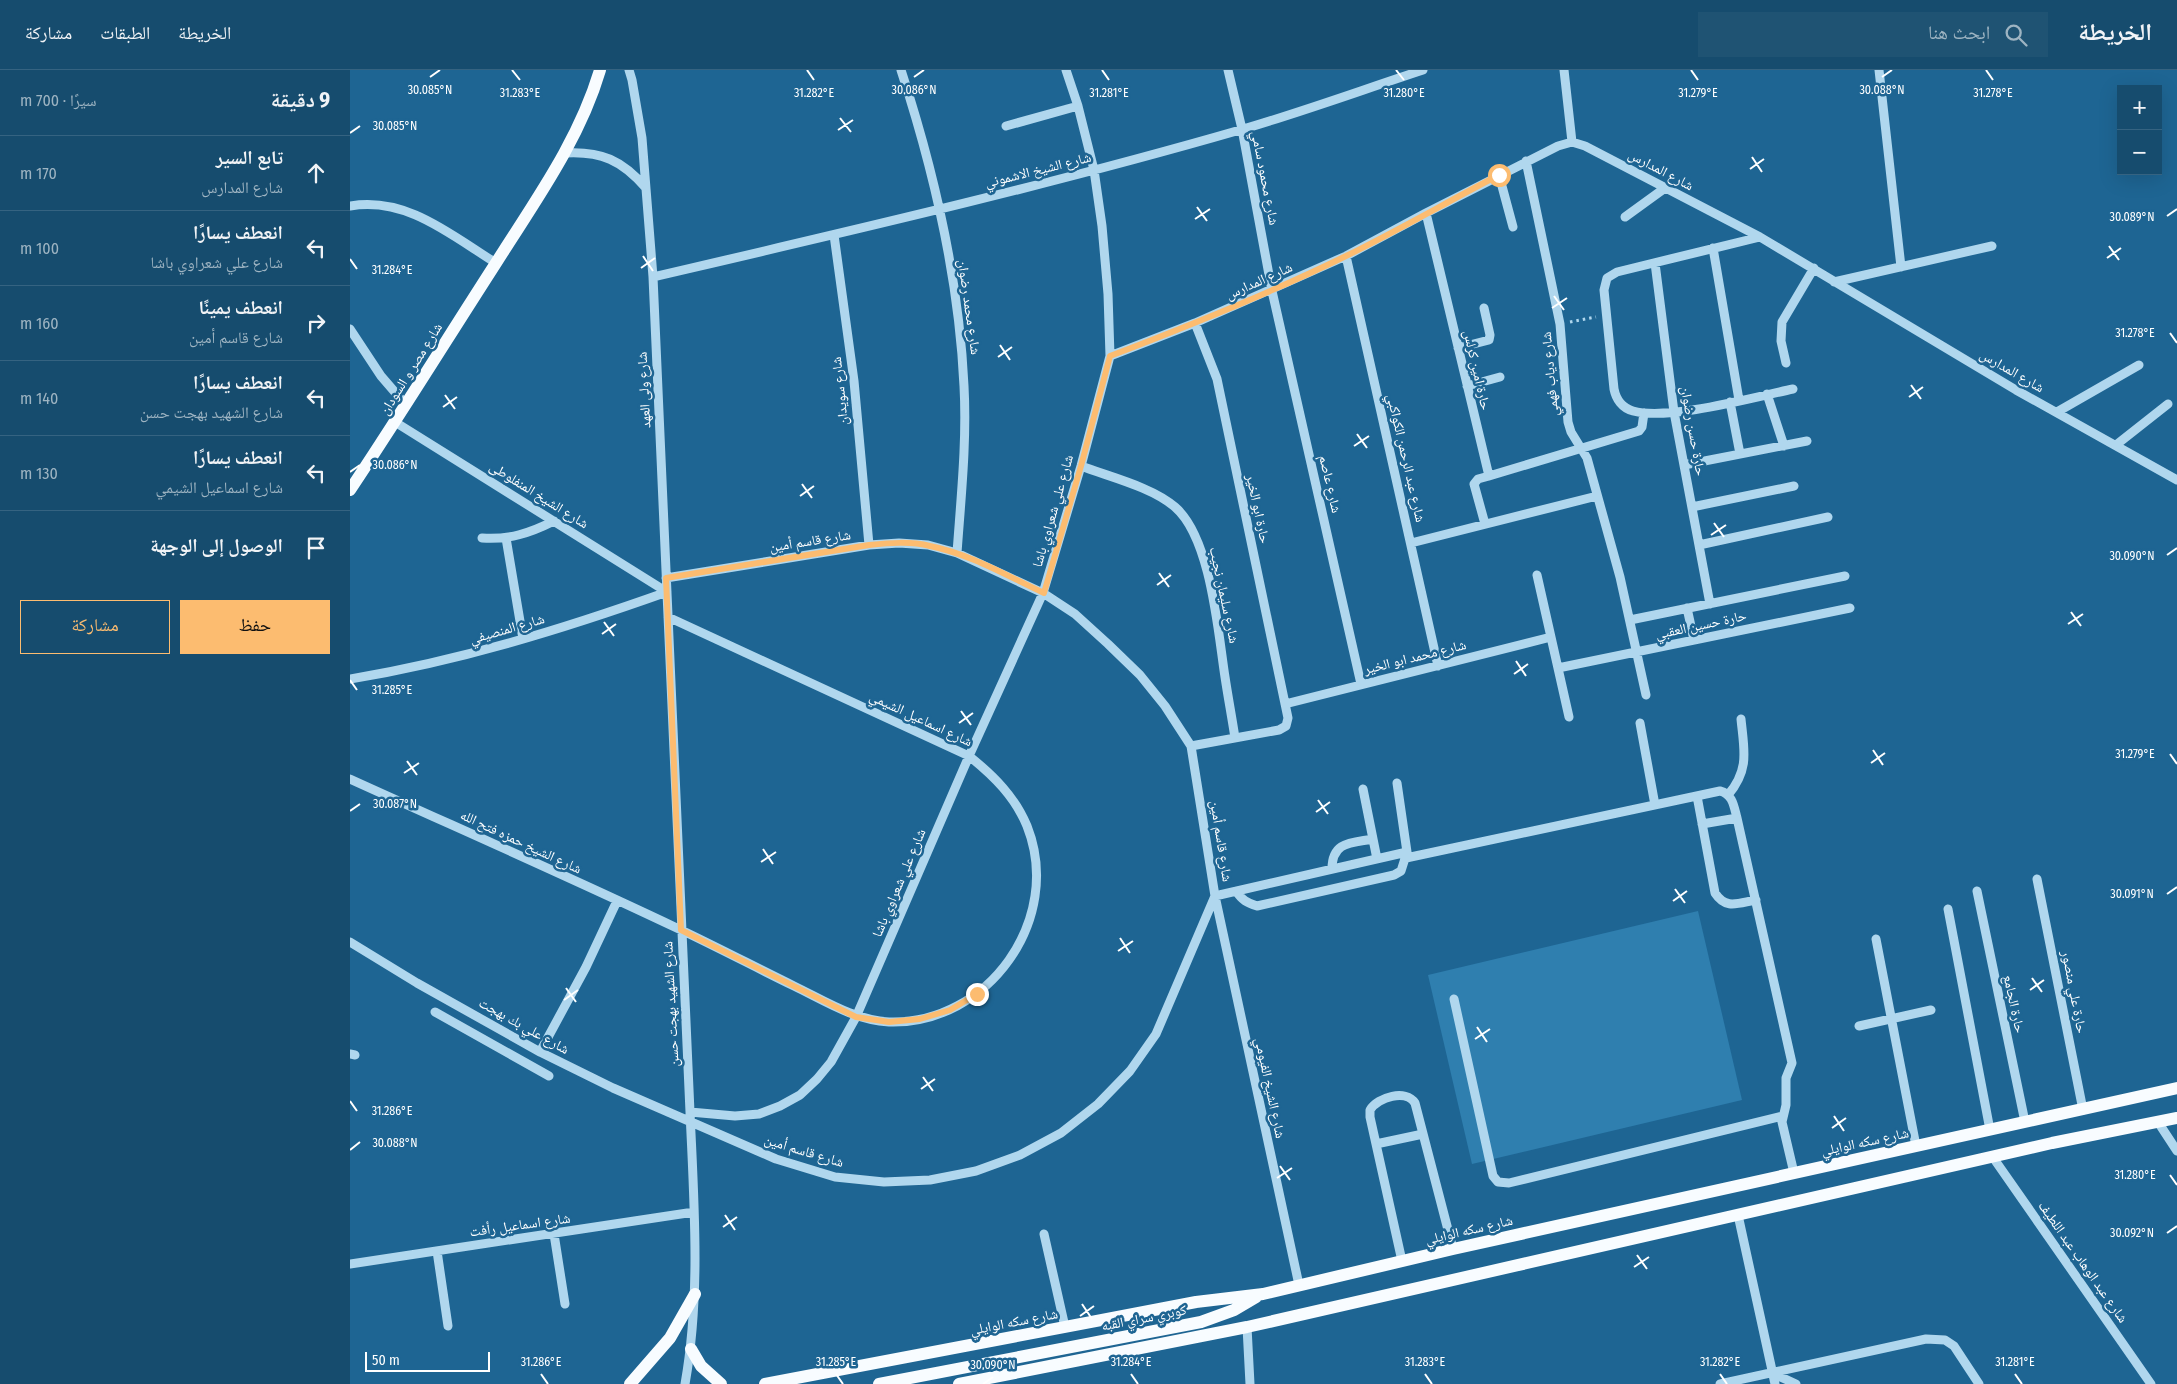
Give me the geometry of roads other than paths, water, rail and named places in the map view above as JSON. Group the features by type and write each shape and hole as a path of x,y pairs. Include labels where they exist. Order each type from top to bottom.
{"main road":[{"name":"شارع مصر و السودان","path":"350,490 565,153 592,97 600,70"},
{"name":"شارع سكه الوايلي","path":"765,1384 1196,1302 1263,1294 1453,1249 2177,1089"},
{"path":"959,1384 1247,1326 1992,1156 2177,1118"},
{"path":"630,1384 670,1338 695,1294"},
{"name":"كوبري سراي القبه","path":"880,1384 1201,1322 1234,1310 1263,1294"},
{"path":"691,1349 701,1366 721,1384"}],"street":[{"name":"شارع ولى العهد","path":"628,70 632,80 640,129 653,277 667,592"},
{"name":"شارع محمد رضوان","path":"901,70 940,210 961,334 965,440 957,553"},
{"name":"شارع علي شعراوي باشا","path":"690,1112 735,1116 758,1114 780,1106 800,1095 831,1062 856,1017 969,756 1044,593 1081,466 1110,356 1108,294 1102,226 1094,170 1078,106 1066,70"},
{"name":"شارع محمود سامي","path":"1228,70 1242,129 1272,290"},
{"name":"شارع الشيخ الاشموني","path":"653,277 940,210 1094,170 1242,129 1423,70"},
{"path":"1564,70 1572,142"},
{"path":"1879,70 1900,267"},
{"path":"1006,126 1078,106"},
{"name":"شارع المدارس","path":"1110,356 1195,323 1346,256 1526,161 1558,146 1572,142 1585,146 1760,237 2057,412 2177,480"},
{"path":"565,153 584,152 602,156 626,168 646,188"},
{"name":"شارع دياب فهمي","path":"1526,161 1560,324 1568,422 1571,432 1587,458 1620,577 1646,695"},
{"path":"1499,175 1513,227"},
{"path":"1625,217 1666,188"},
{"path":"350,206 363,204 383,205 421,216 496,263"},
{"name":"حارة امين كرلس","path":"1426,213 1488,476"},
{"name":"شارع سويدان","path":"834,235 854,381 869,545"},
{"path":"1760,237 1611,274 1607,278 1604,290 1614,389 1620,403 1626,409 1644,413 1674,412 1793,390"},
{"path":"1834,282 1992,246"},
{"path":"1713,248 1740,400"},
{"name":"شارع عبد الرحمن الكواكبي","path":"1346,256 1438,666"},
{"name":"حارة حسن رضوان","path":"1655,263 1674,412 1710,604"},
{"path":"1786,364 1781,341 1782,322 1814,268"},
{"name":"شارع عاصم","path":"1272,290 1361,684"},
{"path":"1458,348 1489,340 1490,335 1484,308"},
{"name":"حارة ابو الخير","path":"1195,323 1217,379 1288,718 1286,726 1279,730 1235,738"},
{"path":"350,329 381,376 406,405"},
{"path":"2057,412 2139,365"},
{"path":"1467,386 1500,377"},
{"path":"1767,394 1784,446"},
{"path":"1730,402 1740,454"},
{"path":"2116,445 2168,404"},
{"path":"1485,524 1474,484 1478,479 1639,431 1642,428 1644,413"},
{"name":"شارع الشيخ المنفلوطى","path":"395,422 667,592"},
{"path":"1684,465 1808,441"},
{"name":"شارع سليمان نجيب","path":"1081,466 1163,498 1183,515 1191,527 1201,549 1213,604 1235,738"},
{"path":"1692,507 1794,486"},
{"path":"1410,543 1597,496"},
{"path":"1699,545 1828,517"},
{"path":"482,538 506,538 531,533 554,521"},
{"path":"506,538 523,639"},
{"name":"شارع قاسم أمين","path":"666,578 869,545 899,542 928,545 957,553 1044,593 1075,614 1140,675 1170,713 1191,746 1215,896 1156,1034 1130,1071 1098,1104 1076,1122 1061,1133 1020,1156 976,1171 940,1179 884,1182 835,1177 776,1159 690,1122"},
{"path":"1537,575 1569,717"},
{"path":"1630,620 1845,576"},
{"name":"شارع الشهيد بهجت حسن","path":"667,592 694,1212 695,1294 691,1349 685,1384"},
{"name":"شارع المنصيفي","path":"350,679 407,669 486,650 574,625 667,592"},
{"path":"1687,608 1694,640"},
{"name":"حارة حسين العقبي","path":"1558,668 1850,608"},
{"name":"شارع اسماعيل الشيمي","path":"668,616 969,756 994,776 1013,800 1027,827 1035,857 1036,888 1031,919 1019,948 1000,973 983,989 950,1010 920,1019 889,1022 856,1017 681,930"},
{"name":"شارع محمد ابو الخير","path":"1285,704 1551,637"},
{"path":"1728,795 1740,778 1746,758 1741,719"},
{"path":"1640,723 1655,805"},
{"path":"1191,746 1235,738"},
{"name":"شارع الشيخ حمزه فتح الله","path":"350,779 681,930"},
{"path":"1236,891 1248,904 1257,906 1394,875 1401,871 1406,855 1397,783"},
{"path":"1363,789 1377,859"},
{"path":"1215,896 1377,859 1406,855 1720,791 1728,795 1737,818 1792,1062 1786,1078 1786,1105 1782,1122 1794,1173"},
{"path":"1697,796 1715,893 1727,905 1756,900"},
{"path":"1702,824 1737,818"},
{"path":"1332,869 1332,861 1338,849 1344,844 1373,838"},
{"name":"حارة علي منصور","path":"2037,879 2083,1110"},
{"name":"حارة الجامع","path":"1976,891 2025,1122"},
{"name":"شارع الشيخ الفيومي","path":"1215,896 1299,1285"},
{"path":"540,1052 586,967 617,901"},
{"path":"1948,909 1990,1130"},
{"path":"1876,939 1916,1146"},
{"name":"شارع علي بك بهجت","path":"350,942 417,983 540,1052 613,1088 690,1122"},
{"path":"1454,999 1493,1176 1498,1182 1509,1183 1782,1116"},
{"path":"1859,1026 1931,1010"},
{"path":"435,1012 549,1076"},
{"path":"498,1048 506,1033"},
{"path":"1402,1261 1370,1110 1379,1101 1398,1096 1405,1095 1412,1098 1415,1103 1453,1249"},
{"path":"2158,1122 2177,1150"},
{"path":"1376,1144 1423,1134"},
{"name":"شارع عبد الوهاب عبد اللطيف","path":"1992,1156 2152,1384"},
{"name":"شارع اسماعيل رأفت","path":"350,1264 694,1212"},
{"path":"1738,1215 1776,1384"},
{"path":"554,1234 565,1304"},
{"path":"1044,1234 1066,1327"},
{"path":"437,1251 448,1326"},
{"path":"1247,1326 1250,1384"},
{"path":"1720,1384 1926,1339 1945,1340 1954,1346 1979,1384"},
{"path":"1772,1373 1796,1384"}]}
